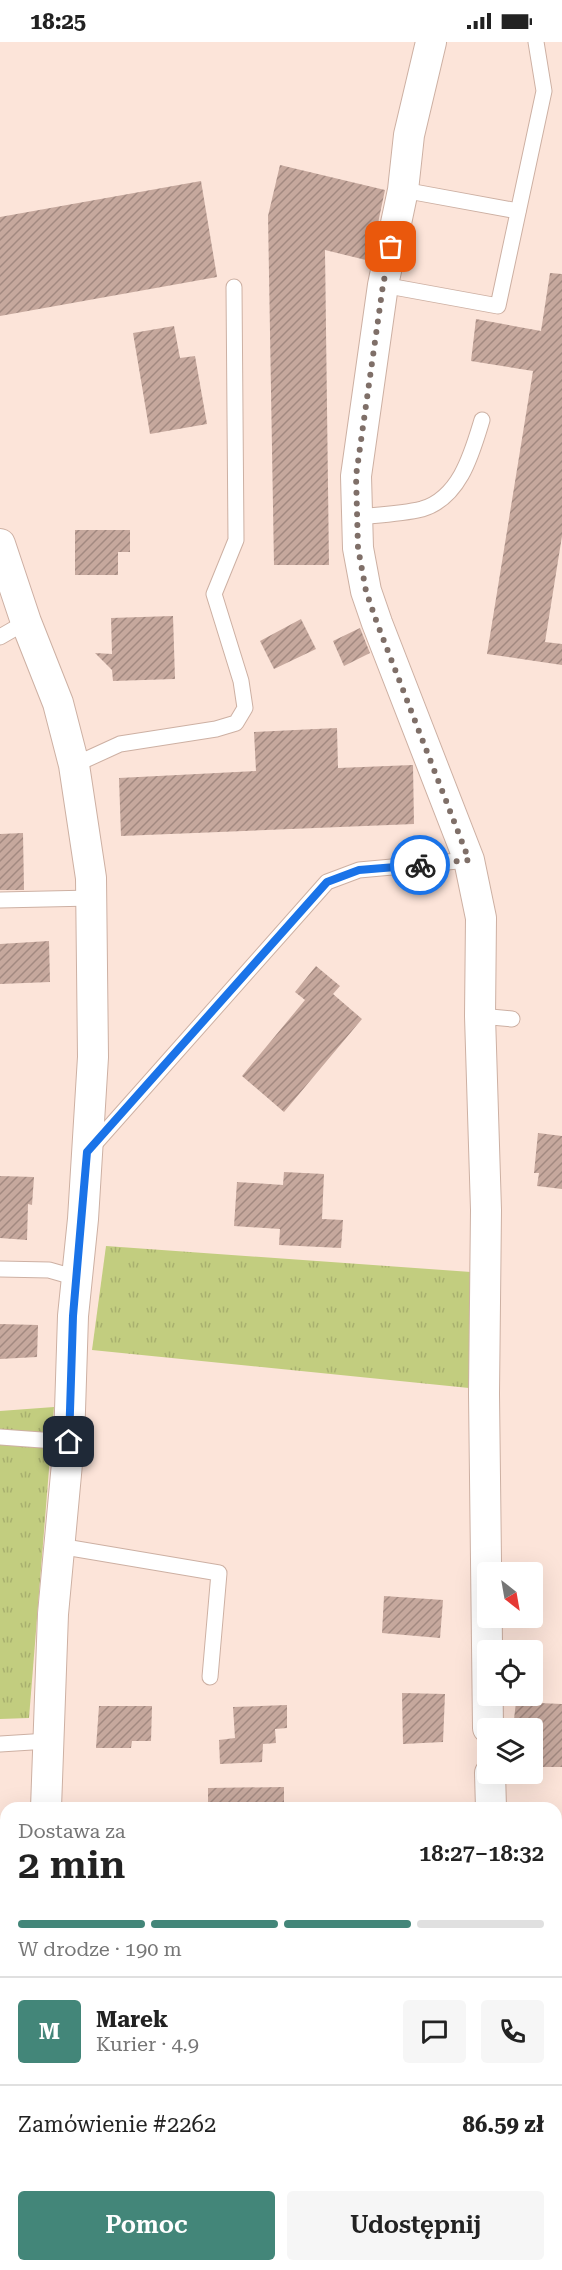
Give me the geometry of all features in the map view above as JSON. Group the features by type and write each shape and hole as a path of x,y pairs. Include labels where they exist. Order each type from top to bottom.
{"street":[{"path":"431,42 409,135 403,190 383,285 356,476 358,548 366,591 469,860 481,918 480,1016 486,1210 484,1394 488,1718"},
{"path":"0,544 26,622 58,703 74,765 92,898 93,1057 73,1316 69,1442 53,1614 46,1802"},
{"path":"490,1784 491,1802"}],"lane":[{"path":"383,285 498,306 544,91 536,42"},
{"path":"403,190 518,211"},
{"path":"74,765 120,744 216,729 236,723 245,708 241,681 214,594 236,540 234,287"},
{"path":"357,517 424,508 449,493 469,463 482,420"},
{"path":"0,637 26,622"},
{"path":"87,1152 327,882 359,870 469,860"},
{"path":"0,900 92,898"},
{"path":"480,1016 512,1019"},
{"path":"0,1269 49,1270 77,1278"},
{"path":"0,1437 69,1442"},
{"path":"58,1546 219,1574 210,1677"},
{"path":"0,1744 48,1741"}],"green space":[{"path":"106,1246 471,1272 469,1388 92,1350"},
{"path":"54,1407 29,1718 0,1719 0,1411"}],"building":[{"path":"280,165 385,190 370,261 325,250 329,565 274,565 268,216"},
{"path":"201,181 217,277 0,316 0,217"},
{"path":"550,273 562,274 562,536 545,642 562,644 562,665 487,654 533,371 471,361 476,319 541,331"},
{"path":"174,326 180,358 195,356 207,424 150,434 133,333"},
{"path":"75,530 130,530 130,552 118,552 118,575 75,575"},
{"path":"173,616 175,679 113,681 112,670 95,653 112,654 111,618"},
{"path":"301,619 316,649 274,669 260,641"},
{"path":"360,628 370,653 344,666 333,641"},
{"path":"337,728 338,768 413,765 414,824 121,836 119,778 256,771 254,732"},
{"path":"23,833 24,890 0,890 0,834"},
{"path":"49,941 50,982 0,984 0,944"},
{"path":"316,966 340,986 333,994 362,1019 284,1112 242,1076 305,1000 295,992"},
{"path":"538,1133 562,1136 562,1189 537,1186 539,1173 534,1173"},
{"path":"284,1172 324,1174 322,1219 343,1220 341,1248 279,1245 280,1229 234,1226 237,1182 283,1185"},
{"path":"0,1176 34,1177 32,1205 28,1204 27,1240 0,1238"},
{"path":"0,1324 38,1325 37,1357 0,1359"},
{"path":"384,1596 443,1600 440,1638 382,1633"},
{"path":"402,1693 445,1694 443,1742 403,1744"},
{"path":"562,1704 562,1767 543,1767 543,1718 514,1718 516,1706"},
{"path":"287,1705 287,1728 275,1729 276,1743 263,1744 262,1762 220,1764 219,1740 235,1738 233,1707"},
{"path":"99,1706 152,1706 151,1741 132,1741 131,1748 96,1748"},
{"path":"284,1787 284,1802 208,1802 208,1788"}],"way so far":[{"path":"391,247 383,285 356,476 358,548 366,591 377,623 469,860 420,865"}],"route":[{"path":"69,1442 73,1316 87,1152 300,909 327,882 359,870 420,865"}]}
